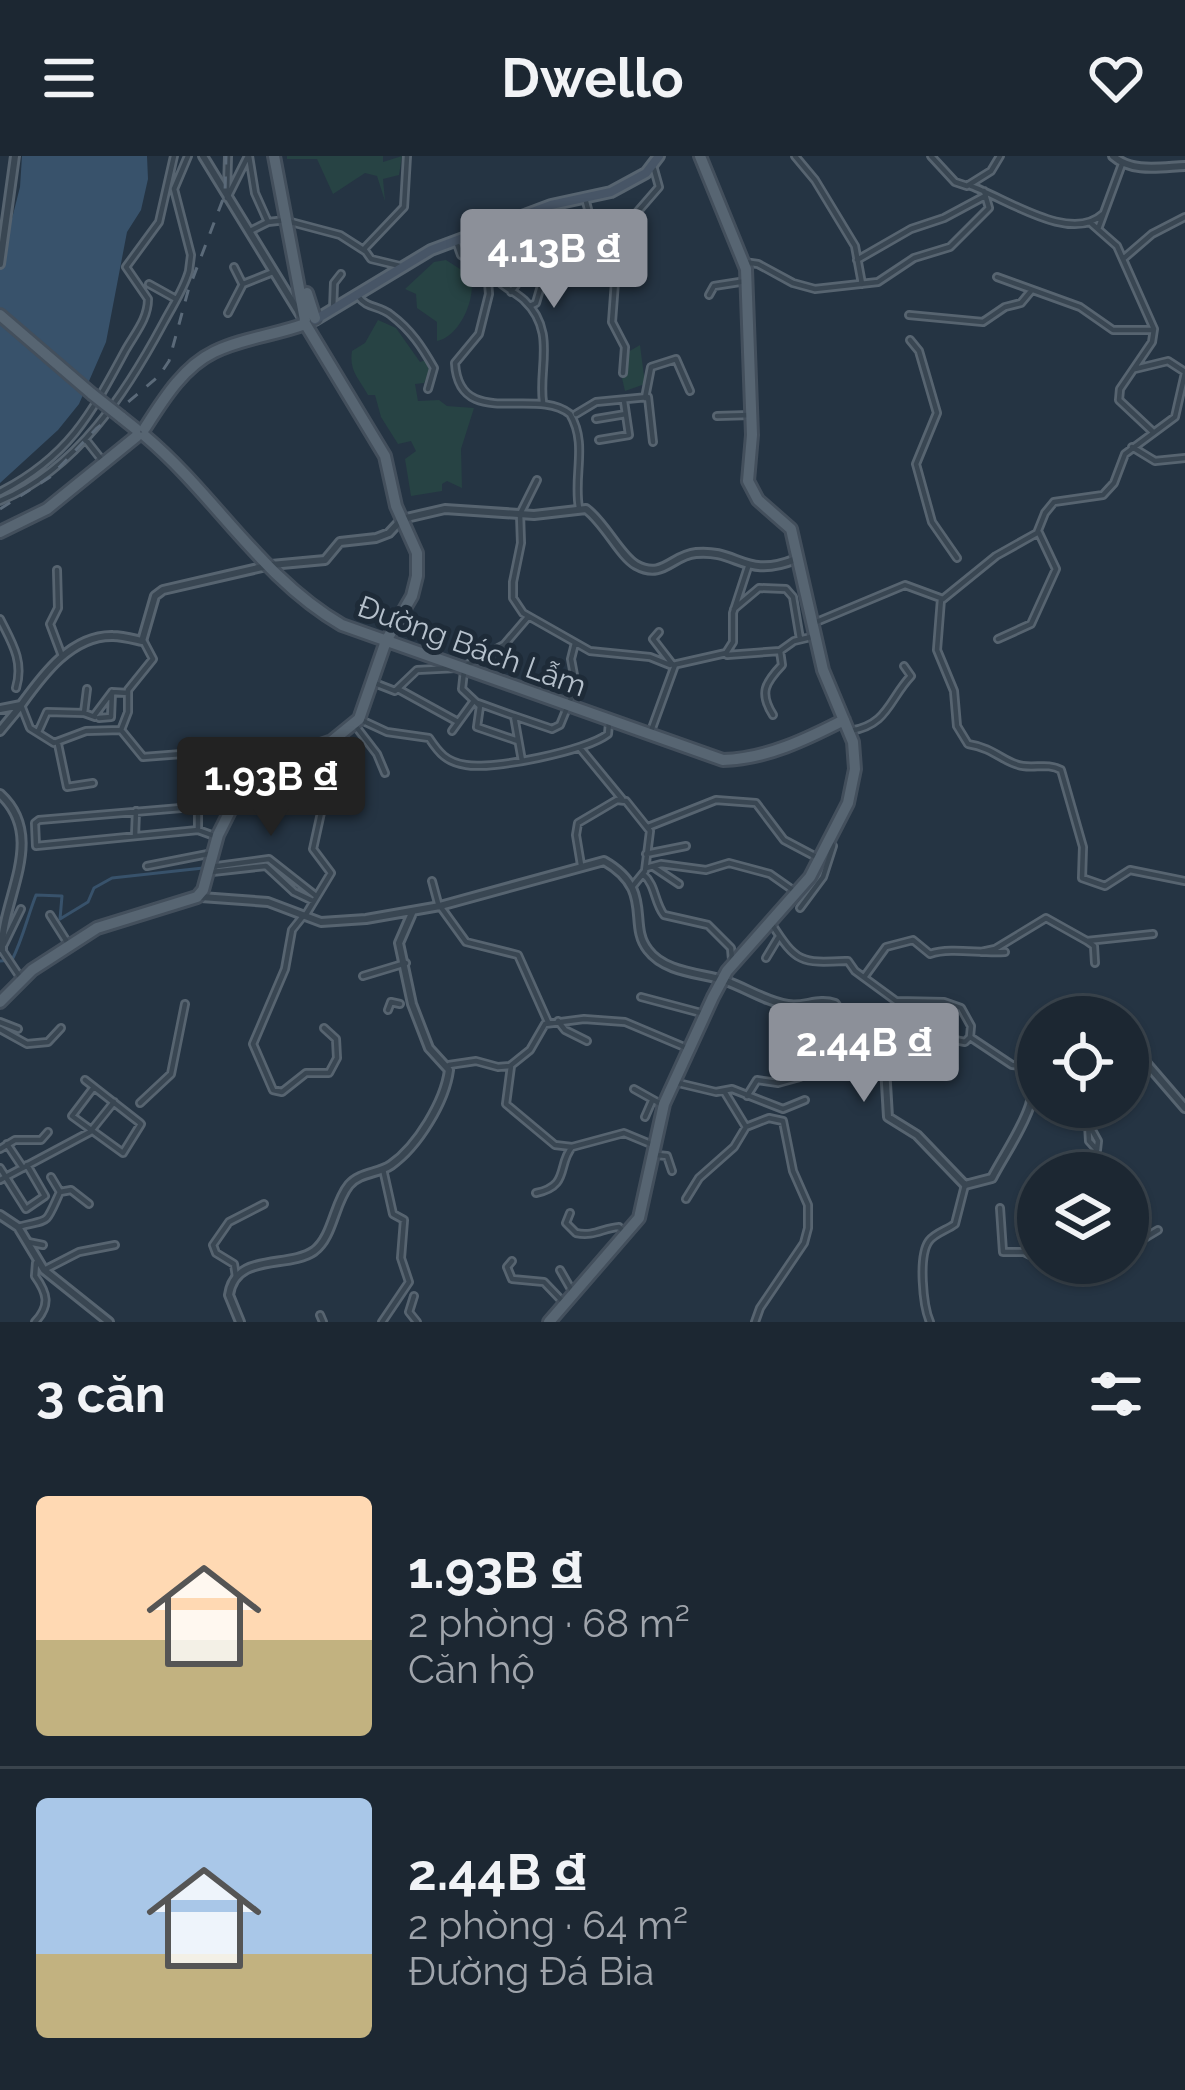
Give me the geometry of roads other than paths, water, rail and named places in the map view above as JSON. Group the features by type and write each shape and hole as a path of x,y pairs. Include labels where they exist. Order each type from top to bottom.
{"main road":[{"path":"0,1002 21,979 106,923 197,897 217,837 243,785 278,760 332,741 356,722 385,643 412,596 417,553 382,451 311,324 276,156"},
{"path":"0,532 47,509 104,464 141,432 169,392 215,351 311,324 400,266 531,212 611,192 653,166 659,156"},
{"path":"549,1322 639,1218 658,1102 674,1082 721,979 752,942 774,927 818,858 850,794 855,759 847,725 827,681 806,582 788,525 749,487 746,281 743,262 700,156"},
{"path":"0,315 70,372 92,394 6,324 0,315"},
{"name":"Đường Bách Lẫm","path":"92,394 186,472 266,566 312,608 385,643 723,760 743,760 847,725"}],"street":[{"path":"0,264 14,156"},
{"path":"0,496 61,452 76,434 98,406 145,318 148,298 126,267 159,222 174,156"},
{"path":"0,496 34,485 85,438 132,380 176,299 192,257 175,189 188,156"},
{"path":"203,156 273,272 311,324"},
{"path":"227,156 227,197"},
{"path":"227,197 248,156"},
{"path":"248,156 255,193 268,222"},
{"path":"365,251 365,244 404,207 407,156"},
{"path":"795,156 853,243 862,284"},
{"path":"931,156 955,182 1001,196 1063,224 1095,227 1116,245 1154,329 1152,342 1118,400 1154,432"},
{"path":"971,186 994,169 1000,156"},
{"path":"1113,156 1135,167 1185,166"},
{"path":"1095,227 1122,164"},
{"path":"635,223 633,217 659,187 653,166"},
{"path":"980,181 989,208"},
{"path":"856,260 984,193"},
{"path":"743,262 758,263 793,283 815,289 878,282 914,258 950,247 1001,196"},
{"path":"585,199 598,242 616,273 612,322 625,347 623,373"},
{"path":"1123,259 1152,234 1185,217"},
{"path":"248,232 268,222 288,221 340,235 371,259 400,266"},
{"path":"456,241 461,255 486,268 494,281 530,307 546,349 543,402"},
{"path":"557,262 598,242"},
{"path":"582,250 584,261"},
{"path":"494,281 515,255"},
{"path":"511,292 530,265"},
{"path":"234,267 243,284"},
{"path":"486,268 489,288 480,332 456,359 455,372 464,390 479,400 511,405 543,402 566,410 577,426 579,508"},
{"path":"228,313 243,284 273,272"},
{"path":"333,310 334,283 341,274"},
{"path":"997,277 1079,307 1112,330 1154,329"},
{"path":"530,307 536,303 543,279"},
{"path":"709,295 714,286 746,281"},
{"path":"149,284 176,299"},
{"path":"909,315 983,322 1022,302 1031,291"},
{"path":"357,294 364,304 393,316 422,343 434,368 428,389"},
{"path":"910,340 919,351 937,413 916,464 932,522 957,558"},
{"path":"645,398 652,367 676,359 690,392"},
{"path":"1134,370 1168,361 1185,373 1178,413 1132,447 1106,492 1092,500 1054,502 1038,532 995,556 941,599 937,650 954,691 959,730 969,745 993,749 1017,765 1061,770 1082,844 1082,878 1106,886 1130,870 1185,881"},
{"path":"576,414 596,403 648,397 653,442"},
{"path":"598,440 629,435 624,401"},
{"path":"596,419 626,414"},
{"path":"717,416 751,416"},
{"path":"85,438 104,464"},
{"path":"1132,447 1155,461 1185,458"},
{"path":"536,480 520,514 513,598 529,617 590,651 650,657 673,665 780,651 905,585 941,599"},
{"path":"142,641 159,592 266,566 325,560 340,542 376,538 402,519 456,508 520,514 586,509 602,521 628,559 640,567 660,570 698,553 748,567 773,568 799,558"},
{"path":"998,639 1031,624 1056,568 1038,532"},
{"path":"721,656 733,645 734,610 748,567"},
{"path":"56,570 58,608 50,624 62,656"},
{"path":"791,593 806,582"},
{"path":"734,610 764,587 783,588 791,593 800,639"},
{"path":"372,682 392,691 417,670 460,669 504,645 529,617"},
{"path":"0,620 19,658 16,688"},
{"path":"659,632 653,639 673,665"},
{"path":"0,731 48,668 62,656 111,635 142,641 153,658 128,693 121,730"},
{"path":"460,669 462,689 476,702 555,729 576,686 571,659 575,643"},
{"path":"773,715 765,701 765,684 783,664 780,651"},
{"path":"649,736 673,665"},
{"path":"847,725 865,728 890,711 911,676 904,666"},
{"path":"85,712 86,689"},
{"path":"398,689 458,722"},
{"path":"112,692 128,693"},
{"path":"37,733 47,712 111,717 112,692"},
{"path":"95,717 112,692"},
{"path":"452,731 476,702"},
{"path":"476,702 479,728 518,741"},
{"path":"0,709 21,705"},
{"path":"21,705 25,721 58,744"},
{"path":"514,716 522,761"},
{"path":"356,722 429,738 440,757 469,766 522,761 594,745 608,734 609,722"},
{"path":"356,722 385,773"},
{"path":"58,744 86,731 121,730"},
{"path":"121,730 142,757 195,753 208,772 237,769 243,785"},
{"path":"58,744 67,787 93,783"},
{"path":"309,748 324,799 313,849 331,873 292,930 286,967 253,1049 277,1092 306,1073 330,1077 338,1048 324,1028"},
{"path":"580,748 648,827 644,872 664,915 711,927 731,948 735,962"},
{"path":"0,794 18,820 20,848 18,884 2,928 2,950 21,979"},
{"path":"581,865 575,828 583,818 624,800"},
{"path":"648,827 720,800 755,803 783,839 818,858"},
{"path":"36,846 35,823 39,820 194,807 198,830"},
{"path":"135,836 136,812"},
{"path":"20,848 198,830 217,837"},
{"path":"800,908 824,875 833,844 828,839"},
{"path":"646,854 686,846"},
{"path":"147,866 213,853"},
{"path":"197,897 268,902 326,922 440,907 604,861 632,887 650,953 691,974 721,979 791,1006 835,1004 847,1022 849,1042 885,1067 888,1117 917,1135 965,1185"},
{"path":"632,887 644,872 662,865 706,870 729,863 770,874 797,893"},
{"path":"208,870 266,866 294,892 315,899"},
{"path":"655,868 679,884"},
{"path":"432,881 440,907 466,942 518,955 548,1022"},
{"path":"2,950 21,909"},
{"path":"236,1277 252,1266 316,1250 348,1187 393,1163 428,1122 448,1076 447,1066 429,1048 415,1012 399,941 412,913"},
{"path":"50,915 70,945"},
{"path":"981,952 1046,918 1094,946"},
{"path":"766,958 777,943 774,927"},
{"path":"774,927 794,956 812,963 848,960 896,1001 944,1002 962,1008 971,1025 970,1037 966,1042 954,1041 947,1060 932,1071 921,1071"},
{"path":"1087,941 1153,934"},
{"path":"1094,963 1099,938"},
{"path":"865,976 886,947 913,940 931,955 940,951 1005,952"},
{"path":"363,976 406,963"},
{"path":"641,998 705,1014"},
{"path":"388,1010 391,1002 400,1004"},
{"path":"140,1103 166,1085 185,1004"},
{"path":"558,1021 587,1041"},
{"path":"548,1022 627,1023 689,1048"},
{"path":"447,1066 473,1061 512,1065 530,1050 548,1022"},
{"path":"0,1026 31,1044 47,1043 61,1028"},
{"path":"0,1026 19,1029"},
{"path":"970,1037 1017,1065"},
{"path":"512,1065 506,1105 553,1144 572,1147 633,1133 668,1156 672,1171"},
{"path":"1149,1066 1185,1108"},
{"path":"747,1096 757,1080 778,1083 800,1077"},
{"path":"85,1079 141,1126 121,1154 72,1116 94,1087"},
{"path":"674,1082 731,1089 783,1109 806,1100"},
{"path":"634,1089 658,1102 645,1117"},
{"path":"724,1091 746,1127"},
{"path":"3,1179 90,1132 113,1102"},
{"path":"686,1198 734,1147 746,1127 769,1118 781,1119 808,1210 806,1240 755,1322"},
{"path":"965,1185 989,1180 1019,1128"},
{"path":"0,1168 24,1208 43,1199 25,1166 4,1146 15,1140 41,1140 48,1132"},
{"path":"41,1140 48,1154"},
{"path":"536,1193 562,1178 572,1147"},
{"path":"382,1322 409,1282 401,1258 406,1226 393,1214 383,1169"},
{"path":"51,1177 61,1192"},
{"path":"930,1322 923,1305 924,1253 932,1237 956,1222 965,1185"},
{"path":"18,1227 43,1224 61,1192 71,1190 89,1204"},
{"path":"241,1322 229,1295 236,1277 234,1264 216,1253 213,1245 229,1222 264,1204"},
{"path":"1000,1208 1003,1252 1017,1252"},
{"path":"570,1214 566,1224 576,1233 596,1234 609,1226 626,1234"},
{"path":"0,1215 18,1227 44,1270 109,1322"},
{"path":"1149,1237 1158,1230"},
{"path":"28,1242 43,1245"},
{"path":"44,1270 79,1252 115,1245"},
{"path":"512,1261 507,1269 512,1280 544,1282 565,1304"},
{"path":"35,1322 46,1303 44,1288 34,1276 37,1263"},
{"path":"560,1270 574,1293"},
{"path":"414,1296 409,1312 417,1322"}],"water":[{"path":"22,156 147,156 148,179 141,210 127,232 106,342 79,404 0,483 0,266 20,187"}],"waterway":[{"path":"232,866 271,865 291,886"},
{"path":"0,961 12,960 36,895 62,896 60,919 88,902 94,888 112,878 203,868"}],"railway":[{"path":"0,509 50,477 96,429 159,376 169,361 188,291 225,194 226,156"}]}
